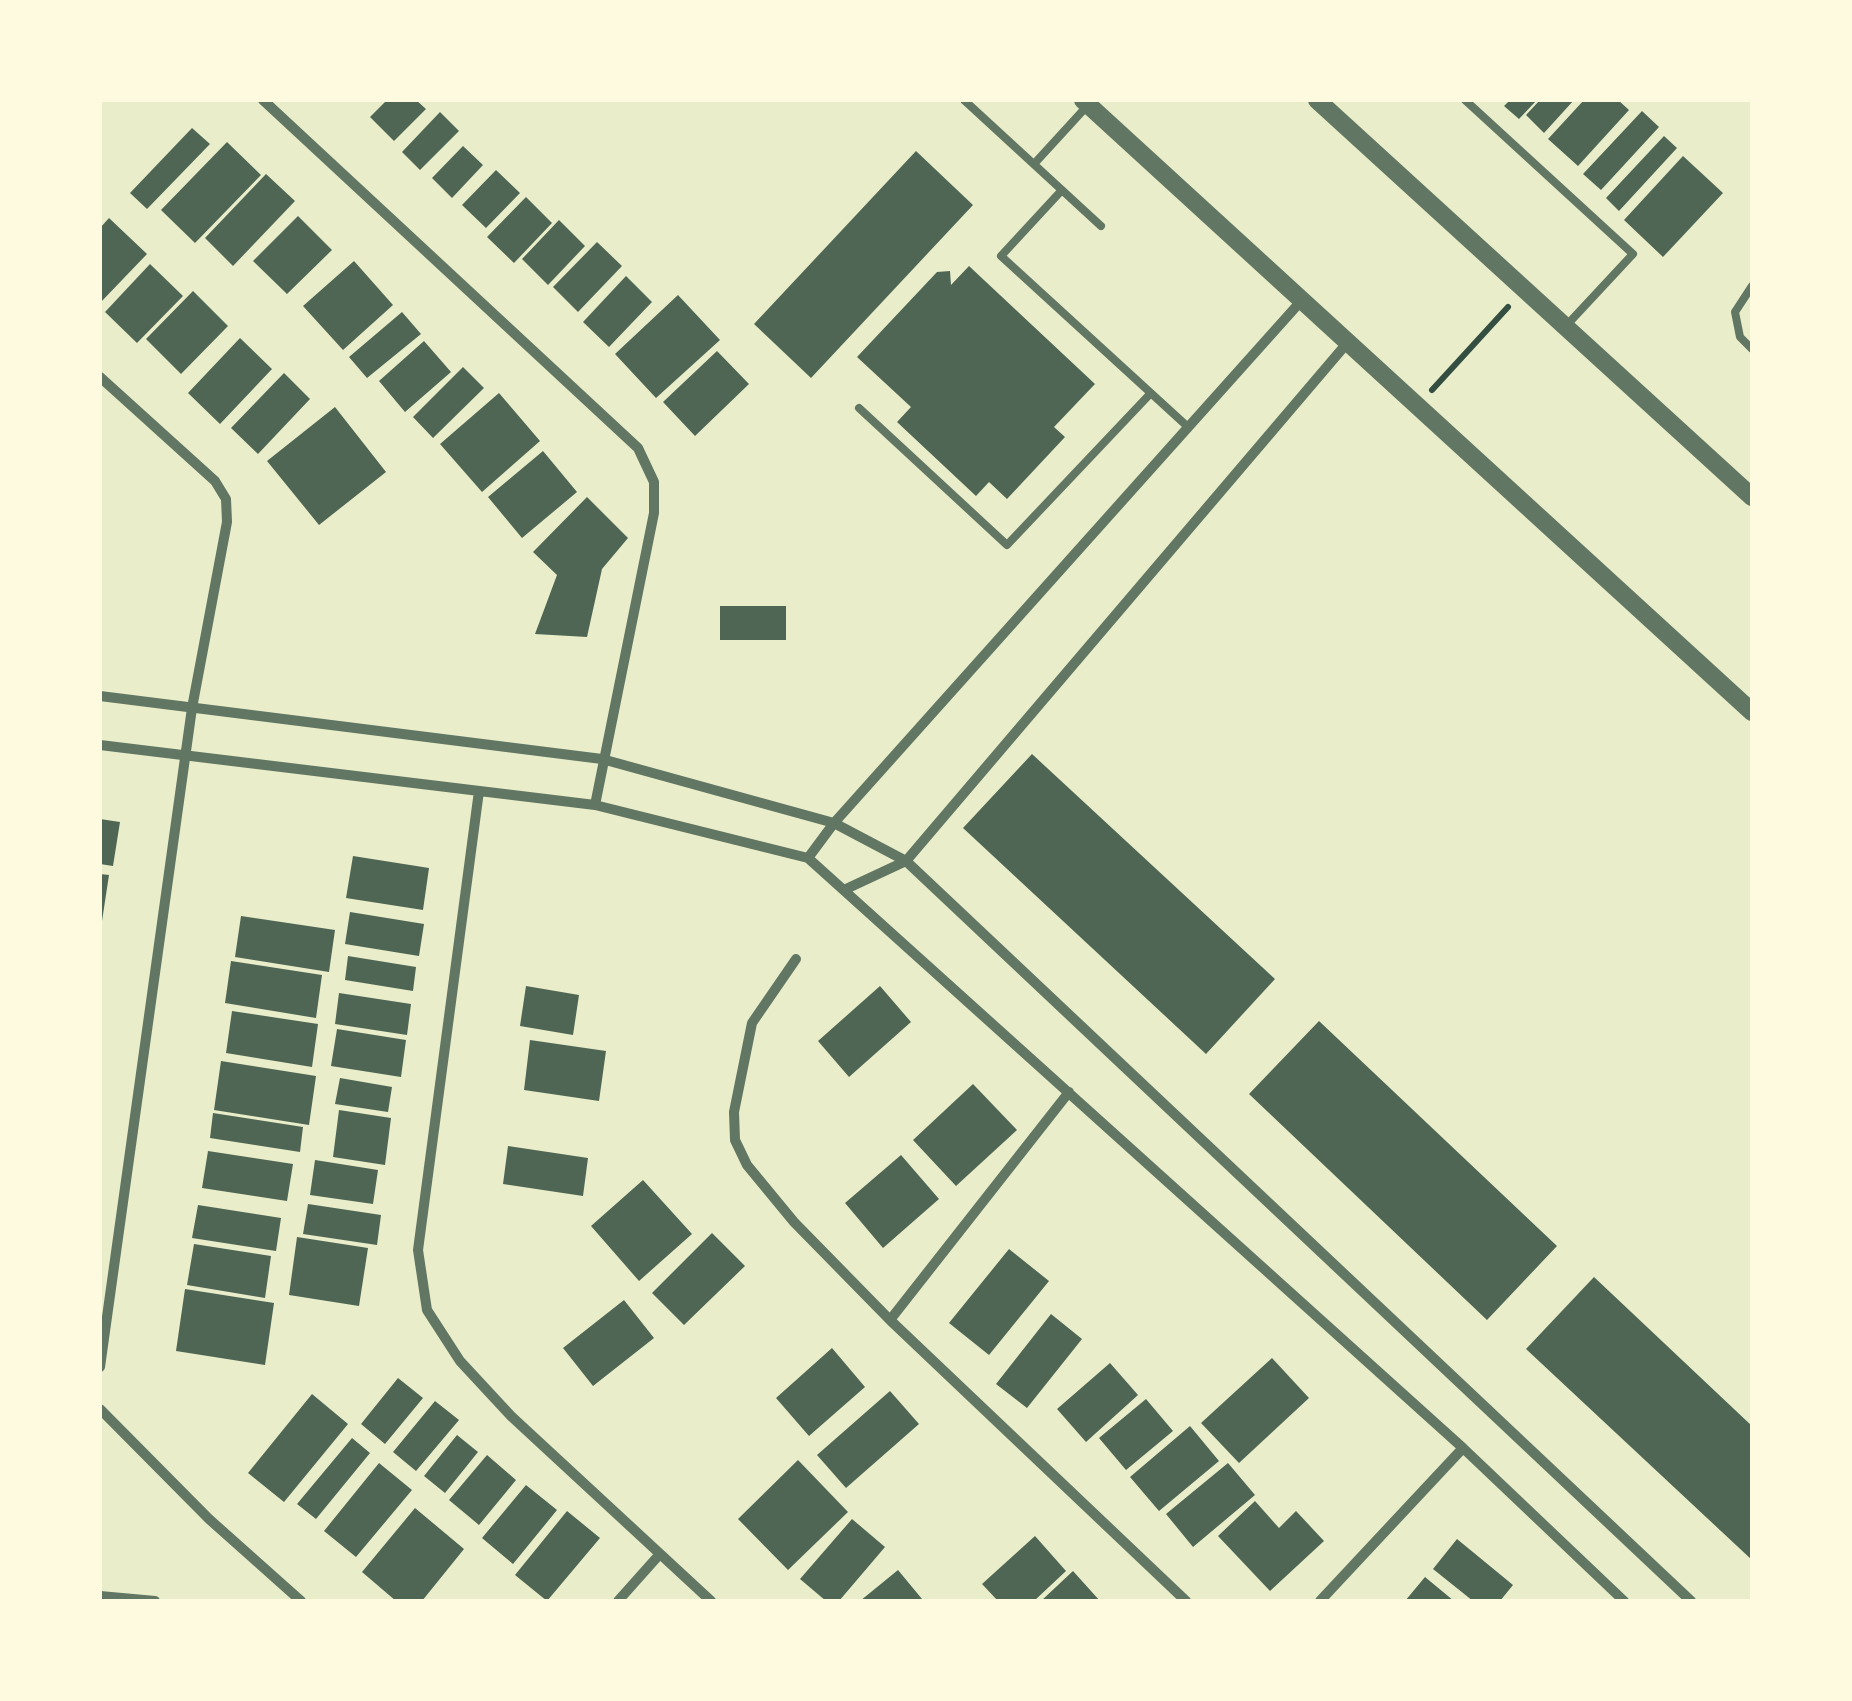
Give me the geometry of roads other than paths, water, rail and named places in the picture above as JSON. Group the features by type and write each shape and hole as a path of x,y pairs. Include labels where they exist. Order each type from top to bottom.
{"street":[{"path":"263,100 638,448 649,466 654,513 595,805"},
{"path":"1317,100 1752,497"},
{"path":"1085,102 1752,712"},
{"path":"808,858 834,823 1302,300"},
{"path":"846,889 906,861 1348,342"},
{"path":"100,377 215,482 226,499 226,522 185,756 100,1367"},
{"path":"100,696 602,759 834,823 906,861 1691,1601"},
{"path":"100,745 595,805 808,858 1463,1448 1624,1601"},
{"path":"478,791 418,1250 427,1310 460,1361 511,1416 712,1601"},
{"path":"796,958 752,1023 734,1112 735,1140 747,1165 794,1222 890,1320 1186,1601"},
{"path":"890,1320 1069,1092"},
{"path":"100,1409 209,1519 301,1601"},
{"path":"1320,1601 1463,1448"},
{"path":"618,1601 659,1555"},
{"path":"100,1596 155,1601"}],"lane":[{"path":"964,100 1101,226"},
{"path":"1466,100 1633,254 1566,328"},
{"path":"1034,164 1085,102"},
{"path":"1062,190 1001,256 1188,428"},
{"path":"1752,286 1735,312 1740,337 1752,349"},
{"path":"858,408 1007,545 1150,394"}]}
